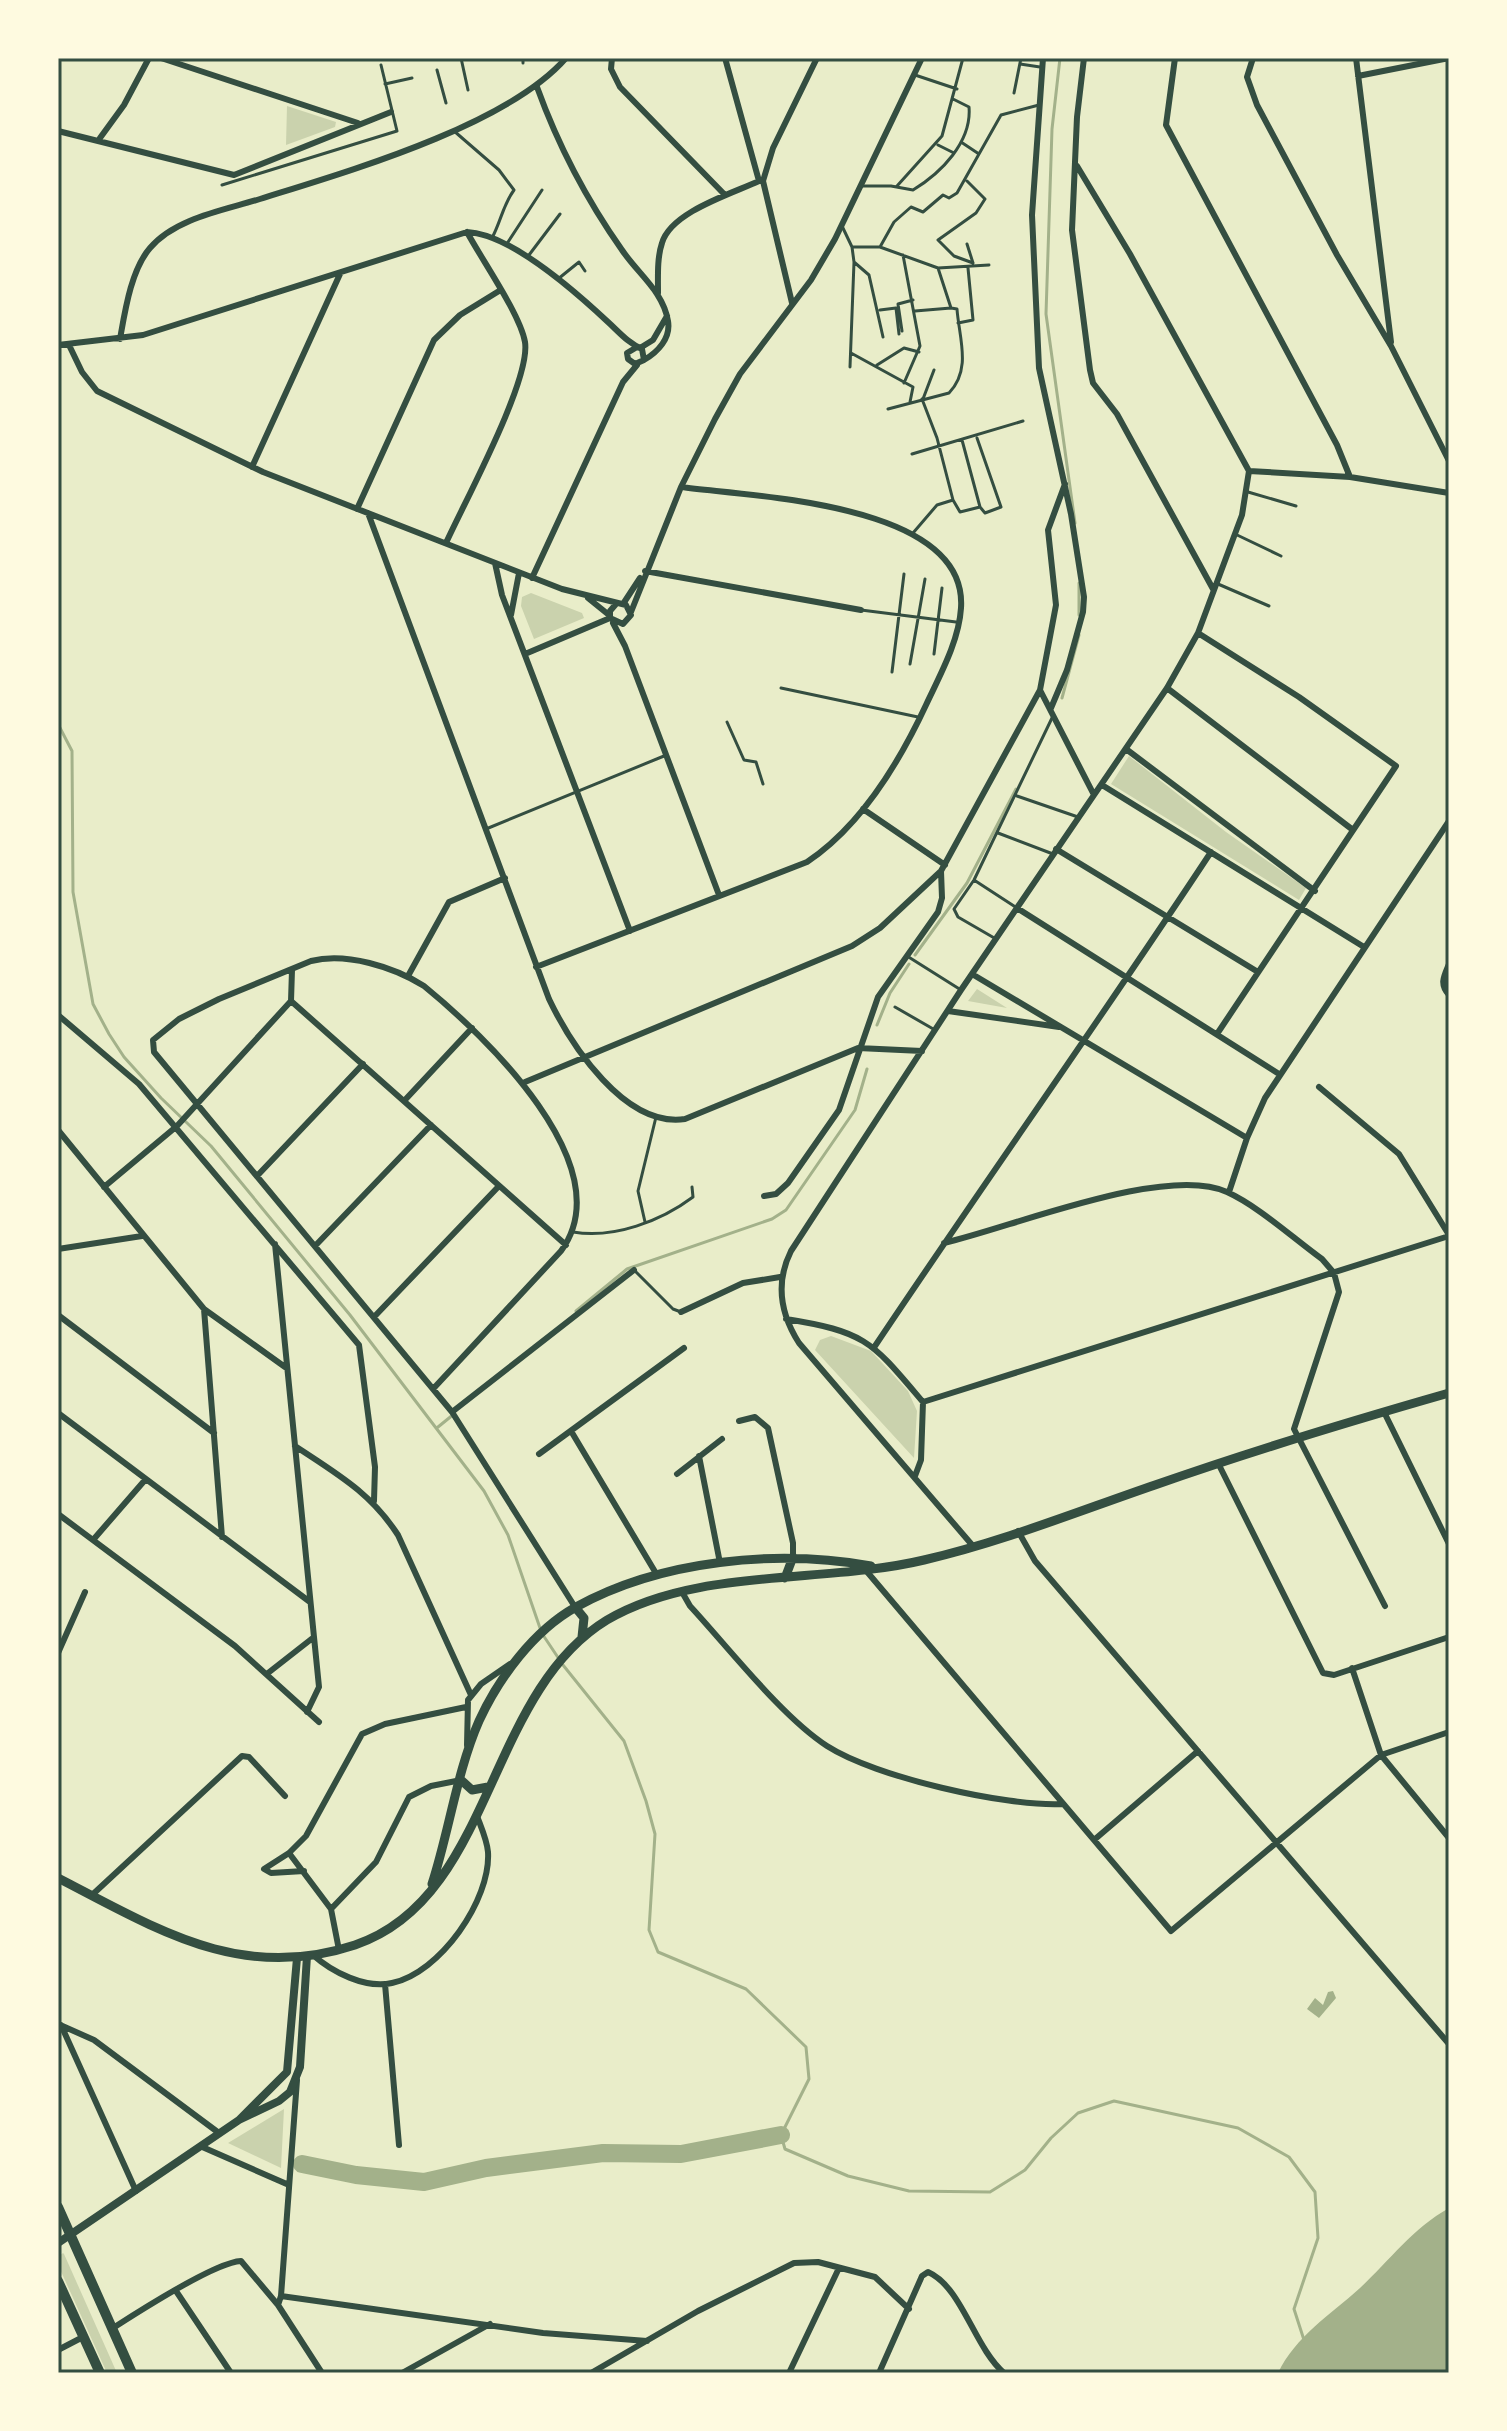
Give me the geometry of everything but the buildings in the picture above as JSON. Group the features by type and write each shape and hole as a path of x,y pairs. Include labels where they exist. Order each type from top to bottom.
{"main road":[{"path":"58,1878 169,1934 211,1950 255,1958 306,1956 339,1950 393,1928 429,1891 448,1866 526,1712 553,1668 581,1638 628,1609 682,1592 922,1561 1298,1437 1449,1393"},
{"path":"785,1578 793,1557"},
{"path":"429,1891 468,1750 480,1719 516,1660 575,1607 657,1575 721,1565 793,1557 867,1567"},
{"path":"575,1607 584,1618 581,1638"},
{"path":"461,1780 472,1790 488,1787"},
{"path":"58,2207 132,2373"},
{"path":"59,2285 100,2373"}],"street":[{"path":"100,138 124,105 149,58"},
{"path":"161,58 358,123"},
{"path":"120,339 142,261 153,245 166,235 202,218 387,157 452,130 537,87 566,58"},
{"path":"612,58 611,69 620,87 725,195"},
{"path":"725,58 792,303"},
{"path":"658,293 661,245 669,228 725,195 761,181 773,148 817,58"},
{"path":"625,646 626,623 681,487 740,374 811,280 842,226 922,58"},
{"path":"1043,58 1032,215 1039,368 1065,484 1083,586 1083,612 1053,711"},
{"path":"1084,58 1077,117 1072,230 1093,383 1117,414 1214,586"},
{"path":"1175,58 1166,125 1330,432 1350,477"},
{"path":"1253,58 1247,77 1253,96 1337,255 1391,346 1449,461"},
{"path":"1356,58 1391,346"},
{"path":"1358,76 1449,59"},
{"path":"537,87 565,158 621,250 658,293 667,316 669,326 664,341 623,382"},
{"path":"58,131 100,138 213,172 234,175 391,112"},
{"path":"973,1546 915,1476 840,1395 799,1343 786,1319 780,1277 791,1251 961,990 1167,688 1198,633 1248,492 1249,471 1117,229 1077,166"},
{"path":"446,543 506,411 526,354 520,326 467,232"},
{"path":"58,345 143,335 467,232 492,238 527,258 638,347 641,362"},
{"path":"252,467 340,274"},
{"path":"357,509 434,340 460,315 499,291"},
{"path":"628,356 653,340 667,316"},
{"path":"532,578 623,382 628,356 619,334"},
{"path":"69,345 97,391 252,467 532,578 588,598 619,604 631,612"},
{"path":"628,356 641,362"},
{"path":"1249,471 1350,477 1449,493"},
{"path":"525,1082 852,946 897,913 943,868 1040,690 1056,605 1048,530 1052,511 1065,484"},
{"path":"536,967 807,862 837,840 863,809 920,718 960,622 960,592 953,568 941,551 913,533 864,515 681,487"},
{"path":"368,513 555,1013 583,1056 623,1099 656,1117 675,1120 692,1117 858,1048 922,1051"},
{"path":"495,563 502,595 630,931"},
{"path":"511,615 519,573"},
{"path":"525,654 611,618 644,573"},
{"path":"644,573 861,610"},
{"path":"588,598 611,618 625,646 719,895"},
{"path":"611,618 626,623"},
{"path":"1198,633 1299,697 1396,766 1217,1034"},
{"path":"1167,688 1353,830"},
{"path":"1040,690 1094,795"},
{"path":"1126,749 1315,891"},
{"path":"1102,785 1364,947"},
{"path":"863,809 943,868"},
{"path":"1229,1192 1247,1138 1279,1074 1449,821"},
{"path":"1054,852 1258,972"},
{"path":"875,1346 1047,1088 1086,1042 1211,852"},
{"path":"764,1196 776,1194 788,1183 839,1110 858,1048 882,990 938,912 943,868"},
{"path":"408,976 449,902 505,878"},
{"path":"1017,908 1279,1074"},
{"path":"433,1389 566,1245 573,1232 577,1205 573,1180 552,1128 525,1082 472,1028 408,976 334,958 311,961 179,1019 153,1040 154,1052 452,1412 575,1607"},
{"path":"1449,964 1443,988 1449,995"},
{"path":"104,1187 179,1124 291,1001 292,970"},
{"path":"972,974 1247,1138"},
{"path":"291,1001 566,1245"},
{"path":"948,1011 1063,1028"},
{"path":"58,1015 122,1067 179,1124 357,1341 361,1350 375,1467 374,1501"},
{"path":"404,1101 472,1028"},
{"path":"257,1176 363,1064"},
{"path":"923,1402 1449,1235 1399,1154 1319,1087"},
{"path":"315,1246 431,1125"},
{"path":"58,1130 204,1309 285,1367"},
{"path":"944,1243 1143,1187 1187,1184 1229,1192 1322,1259 1334,1273 1338,1301 1294,1423 1298,1437 1385,1606"},
{"path":"374,1317 499,1186"},
{"path":"58,1249 142,1236"},
{"path":"275,1244 319,1687 307,1712"},
{"path":"452,1412 634,1270"},
{"path":"681,1312 743,1283 780,1277"},
{"path":"204,1309 222,1537"},
{"path":"58,1315 214,1433"},
{"path":"786,1319 835,1329 875,1346 923,1402 921,1460 915,1476"},
{"path":"539,1454 684,1348"},
{"path":"1384,1412 1449,1544"},
{"path":"58,1413 310,1602"},
{"path":"739,1421 755,1417 768,1428 793,1543 793,1557"},
{"path":"571,1431 657,1575"},
{"path":"677,1474 722,1439"},
{"path":"295,1446 374,1501 398,1535 471,1695"},
{"path":"699,1456 721,1565"},
{"path":"1218,1463 1326,1675 1449,1637"},
{"path":"93,1540 145,1480"},
{"path":"58,1514 268,1673 319,1722"},
{"path":"1018,1531 1035,1561 1449,2044"},
{"path":"867,1567 1171,1931 1381,1755 1449,1732"},
{"path":"58,1653 85,1592"},
{"path":"682,1592 690,1606 794,1718 841,1755 976,1796 1029,1804 1063,1804"},
{"path":"268,1673 314,1637"},
{"path":"468,1750 466,1707 471,1695 516,1660"},
{"path":"1352,1668 1381,1755 1449,1838"},
{"path":"304,1871 264,1870 289,1853 315,1822 362,1734 385,1724 466,1707"},
{"path":"1094,1840 1198,1751"},
{"path":"92,1895 242,1756 249,1757 285,1796"},
{"path":"331,1909 376,1862 409,1797 431,1786 461,1780"},
{"path":"306,1956 346,1976 385,1984 425,1969 472,1914 488,1863 486,1841 476,1814"},
{"path":"289,1853 331,1909 339,1950"},
{"path":"239,2120 245,2110 281,2081 290,2062 306,1956"},
{"path":"278,2305 306,1956"},
{"path":"385,1984 399,2145"},
{"path":"59,2025 94,2040 219,2133"},
{"path":"59,2025 136,2191"},
{"path":"58,2243 239,2120 279,2101 298,2079"},
{"path":"200,2146 289,2185"},
{"path":"113,2328 176,2291 241,2261 278,2305 322,2373"},
{"path":"591,2373 794,2263 818,2262 885,2283 909,2309"},
{"path":"789,2373 839,2268"},
{"path":"879,2373 926,2272 933,2274 960,2308 984,2352 1004,2373"},
{"path":"176,2291 231,2373"},
{"path":"281,2296 543,2333 647,2341"},
{"path":"402,2373 490,2324"},
{"path":"58,2350 83,2337"}],"lane":[{"path":"461,58 468,90"},
{"path":"897,186 938,145 957,89 963,58"},
{"path":"1014,93 1021,58"},
{"path":"1020,64 1041,67"},
{"path":"222,185 397,131 381,65"},
{"path":"437,70 446,103"},
{"path":"915,75 957,89"},
{"path":"385,84 412,78"},
{"path":"860,186 917,188 954,153 961,142 970,109 953,99"},
{"path":"880,247 894,222 911,207 923,212 943,195 949,198 957,193 967,181 1001,115 1039,105"},
{"path":"452,130 499,170 514,190 503,205 500,223 492,238"},
{"path":"961,142 979,154"},
{"path":"938,145 954,153"},
{"path":"967,181 985,199 976,213 938,238 948,252 971,265"},
{"path":"506,245 542,190"},
{"path":"527,258 560,214"},
{"path":"842,226 852,247 854,262 850,367"},
{"path":"958,323 973,320 967,244"},
{"path":"852,247 880,247 938,268 989,265"},
{"path":"903,255 915,311 919,352 904,383"},
{"path":"556,280 579,262 585,271"},
{"path":"854,262 867,272 880,310 883,337"},
{"path":"938,268 951,308"},
{"path":"880,310 896,308 900,332 898,304 913,300"},
{"path":"888,409 950,392 958,379 964,358 957,309 915,311"},
{"path":"877,365 904,348 919,352"},
{"path":"851,353 914,388 910,402"},
{"path":"934,370 922,399 940,447 953,500 960,512 980,507"},
{"path":"912,454 1023,421"},
{"path":"962,440 980,507 985,513 1001,507 977,436"},
{"path":"1248,492 1296,506"},
{"path":"913,533 937,505 953,500"},
{"path":"1235,534 1281,556"},
{"path":"892,672 904,574"},
{"path":"910,664 925,579"},
{"path":"1214,586 1269,606"},
{"path":"934,654 942,588"},
{"path":"861,610 960,622"},
{"path":"781,688 920,718"},
{"path":"996,939 958,917 954,907 974,880 1017,796 1053,711"},
{"path":"727,722 744,760 756,762 763,784"},
{"path":"486,829 666,755"},
{"path":"1017,796 1078,817"},
{"path":"998,833 1054,852"},
{"path":"974,880 1017,908"},
{"path":"906,956 961,990"},
{"path":"895,1007 935,1030"},
{"path":"645,1222 638,1191 656,1117"},
{"path":"573,1232 608,1233 645,1222 679,1207 693,1197 692,1187"},
{"path":"634,1270 673,1309 681,1312"}],"shaded area":[{"path":"287,106 336,122 335,127 286,145"},
{"path":"531,593 582,613 584,618 534,639 521,606 522,597"},
{"path":"1129,756 1226,832 1306,888 1299,900 1111,784"},
{"path":"977,989 1007,1008 968,1001"},
{"path":"831,1336 871,1351 908,1391 917,1411 914,1458 815,1350 820,1340"},
{"path":"1333,1991 1336,1998 1319,2018 1307,2009 1315,1998 1323,2005 1328,1992"},
{"path":"284,2109 281,2168 228,2143"},
{"path":"1449,2208 1449,2373 1278,2373 1294,2348 1314,2327 1360,2288 1413,2235"},
{"path":"63,2253 117,2373 107,2373 59,2267 59,2256"}],"waterway":[{"path":"1060,58 1052,129 1046,314 1075,523"},
{"path":"1079,583 1079,615"},
{"path":"1062,698 1079,635"},
{"path":"58,724 72,751 73,892 93,1004 124,1057 211,1146 350,1315 484,1491 508,1535 540,1628"},
{"path":"915,955 967,883 1016,789"},
{"path":"877,1025 890,993 909,964"},
{"path":"576,1311 627,1269 772,1219 786,1210 855,1110 867,1069"},
{"path":"438,1427 454,1414"},
{"path":"543,1635 559,1659"},
{"path":"563,1665 624,1741 646,1801 655,1834 649,1930 658,1952 746,1989 806,2047 809,2079 781,2135 785,2149 848,2176 909,2191 990,2192 1025,2170 1051,2138 1078,2113 1114,2101 1238,2128 1289,2157 1315,2192 1318,2238 1294,2309 1304,2340"},
{"path":"302,2164 356,2175 424,2182 486,2168 603,2153 681,2154 781,2135"}]}
